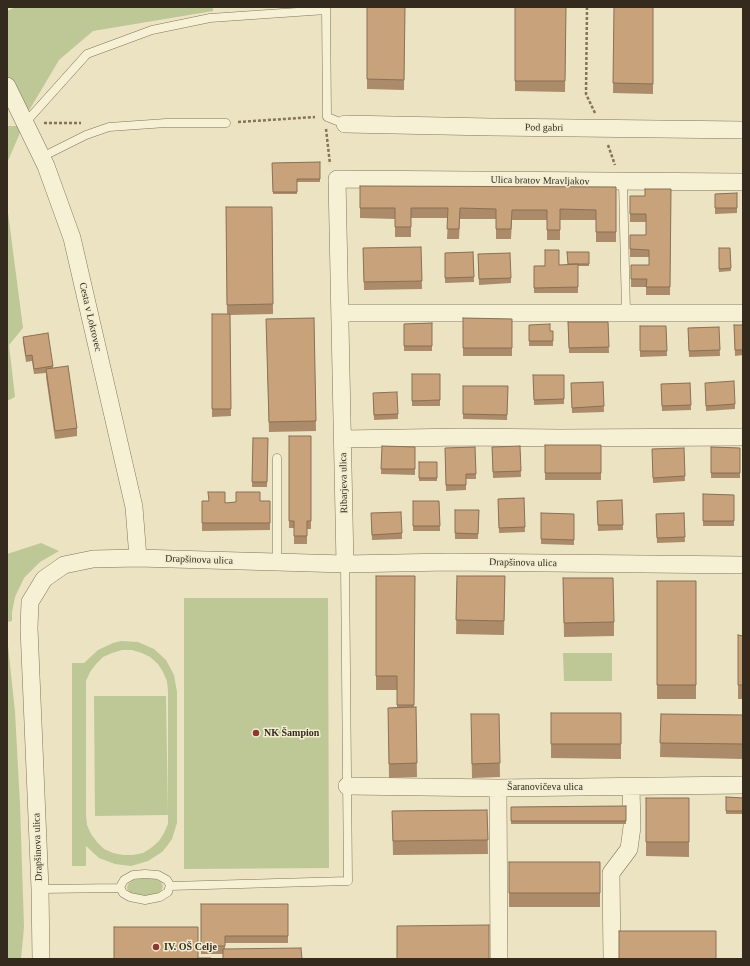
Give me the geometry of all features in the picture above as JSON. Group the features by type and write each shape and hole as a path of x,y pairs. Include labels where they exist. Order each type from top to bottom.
{"street":[{"name":"Cesta v Lokrovec","path":"7,86 46,166 72,238 134,508 138,558"},
{"name":"Pod gabri","path":"345,124 743,130"},
{"name":"Ulica bratov Mravljakov","path":"334,175 623,182 743,182"},
{"name":"Ribarjeva ulica","path":"334,175 340,313 345,564"},
{"path":"340,313 743,313"},
{"path":"343,439 464,437 743,437"},
{"name":"Drapšinova ulica","path":"41,959 40,889 29,628 30,602 44,579 64,565 93,559 138,558 345,564 450,562 743,565"},
{"name":"Šaranovičeva ulica","path":"347,786 498,788 743,786"},
{"path":"612,959 611,874 629,849 632,827 631,787"},
{"path":"498,788 499,959"}],"lane":[{"path":"25,123 87,54 152,30 210,18 326,8 327,117 345,124"},
{"path":"42,157 86,135 109,127 166,122 226,123"},
{"path":"623,182 626,312"},
{"path":"277,458 277,562"},
{"name":"Ribarjeva ulica","path":"170,886 348,881 345,564"},
{"path":"144,874 163,877 168,880 170,886 168,892 164,896 145,900 129,897 123,893 120,888 122,882 127,878 144,874"},
{"path":"40,889 120,888"}],"path":[{"path":"587,7 586,94 602,129 619,178 623,182"},
{"path":"226,123 327,117 326,126 334,175"}],"green space":[{"path":"16,7 213,7 213,11 93,31 59,60 24,119 7,81 7,11"},
{"path":"7,126 23,126 7,163"},
{"path":"7,205 23,328 9,345 15,397 7,401"},
{"path":"41,543 59,551 40,562 24,578 15,597 12,621 7,622 7,554"},
{"name":"NK Šampion","path":"184,598 328,598 329,868 184,869"},
{"path":"7,636 15,712 20,804 24,927 21,959 7,959"},
{"path":"121,641 138,642 154,649 166,660 174,675 177,692 177,823 172,839 167,846 162,852 148,861 131,866 115,864 99,858 86,846 86,866 72,866 72,663 84,663 98,650","holes":["122,650 132,650 150,657 158,664 167,681 168,824 159,841 151,848 143,853 123,855 104,849 91,834 87,825 86,681 90,672 103,657"]},
{"path":"563,653 612,653 612,681 564,681"},
{"path":"94,696 166,696 168,815 95,816"},
{"path":"143,878 155,879 161,882 163,886 161,892 147,897 130,893 127,888 128,884 133,880"}],"building":[{"path":"367,7 405,7 404,80 367,79"},
{"path":"515,7 566,7 565,81 515,81"},
{"path":"614,7 653,7 653,84 613,83"},
{"path":"320,162 320,179 297,179 297,192 273,192 272,163"},
{"path":"360,186 616,187 616,232 596,232 596,210 560,209 560,230 547,230 547,210 512,210 511,229 496,229 496,209 460,208 459,229 447,229 448,208 411,208 411,227 395,227 395,208 360,208"},
{"path":"645,189 671,189 670,287 646,287 647,279 631,279 631,265 649,265 649,250 630,249 630,235 646,235 646,214 630,214 630,196 645,196"},
{"path":"737,193 737,208 715,208 715,194"},
{"path":"226,207 272,207 273,304 227,305"},
{"path":"421,247 422,281 364,282 363,248"},
{"path":"719,248 730,248 731,268 719,269"},
{"path":"545,250 559,250 559,265 578,264 578,287 534,288 534,266 545,266"},
{"path":"473,252 474,277 445,278 445,253"},
{"path":"567,252 589,252 589,264 568,264"},
{"path":"510,253 511,278 479,279 478,254"},
{"path":"212,314 230,314 231,409 212,409"},
{"path":"314,318 316,421 269,422 266,319"},
{"path":"463,318 512,319 512,348 463,348"},
{"path":"568,322 608,322 609,347 569,348"},
{"path":"432,323 432,346 404,346 404,324"},
{"path":"550,324 550,331 553,331 553,341 529,341 529,325"},
{"path":"734,325 743,325 743,350 735,350"},
{"path":"640,326 666,326 667,351 640,351"},
{"path":"719,327 720,350 689,351 688,328"},
{"path":"48,333 53,366 34,369 32,355 26,356 23,337"},
{"path":"68,366 77,428 55,431 46,369"},
{"path":"412,374 440,374 440,400 412,401"},
{"path":"533,375 564,375 564,399 534,400"},
{"path":"734,381 735,404 706,406 705,383"},
{"path":"603,382 604,406 572,408 571,383"},
{"path":"690,383 691,405 662,406 661,384"},
{"path":"463,386 508,386 507,415 463,414"},
{"path":"397,392 398,414 374,415 373,393"},
{"path":"289,436 311,436 311,521 307,521 307,536 294,536 294,521 289,521"},
{"path":"253,438 268,438 267,482 252,482"},
{"path":"545,445 601,445 601,473 545,473"},
{"path":"382,446 415,447 415,469 381,469"},
{"path":"520,446 521,471 493,472 492,447"},
{"path":"475,447 476,474 466,474 466,485 446,485 445,448"},
{"path":"711,447 740,448 740,473 711,473"},
{"path":"684,448 685,476 653,478 652,449"},
{"path":"419,462 437,462 437,478 419,478"},
{"path":"208,492 225,492 225,503 236,502 236,492 260,492 260,501 270,501 270,523 202,523 202,501 209,501"},
{"path":"703,494 734,495 734,521 703,521"},
{"path":"524,498 525,527 499,528 498,499"},
{"path":"622,500 623,525 598,525 597,501"},
{"path":"413,501 439,501 440,526 413,526"},
{"path":"455,510 479,510 478,534 455,533"},
{"path":"401,512 402,533 372,535 371,513"},
{"path":"541,513 574,514 574,540 541,539"},
{"path":"684,513 685,537 657,538 656,514"},
{"path":"376,576 415,576 414,705 397,705 397,676 376,676"},
{"path":"457,576 505,576 504,621 456,620"},
{"path":"563,578 613,578 614,622 564,623"},
{"path":"657,581 696,581 696,685 657,685"},
{"path":"738,635 743,636 743,685 738,685"},
{"path":"416,707 417,763 389,764 388,708"},
{"path":"551,713 621,713 621,744 551,744"},
{"path":"471,714 499,714 500,763 472,764"},
{"path":"661,714 743,715 743,744 660,743"},
{"path":"726,797 743,798 743,811 726,811"},
{"path":"646,798 689,798 689,842 646,842"},
{"path":"626,806 626,821 511,821 511,807"},
{"path":"487,810 488,840 393,841 392,811"},
{"path":"509,862 600,862 600,893 509,893"},
{"path":"201,904 288,904 288,936 225,936 225,946 201,946"},
{"path":"489,925 489,959 397,959 397,926"},
{"name":"IV. OŠ Celje","path":"114,927 198,927 198,958 211,959 114,959"},
{"path":"619,931 716,931 716,959 619,959"},
{"path":"301,948 302,959 223,959 223,949"}],"place":[{"name":"NK Šampion","path":"256,733"},
{"name":"IV. OŠ Celje","path":"156,947"}]}
